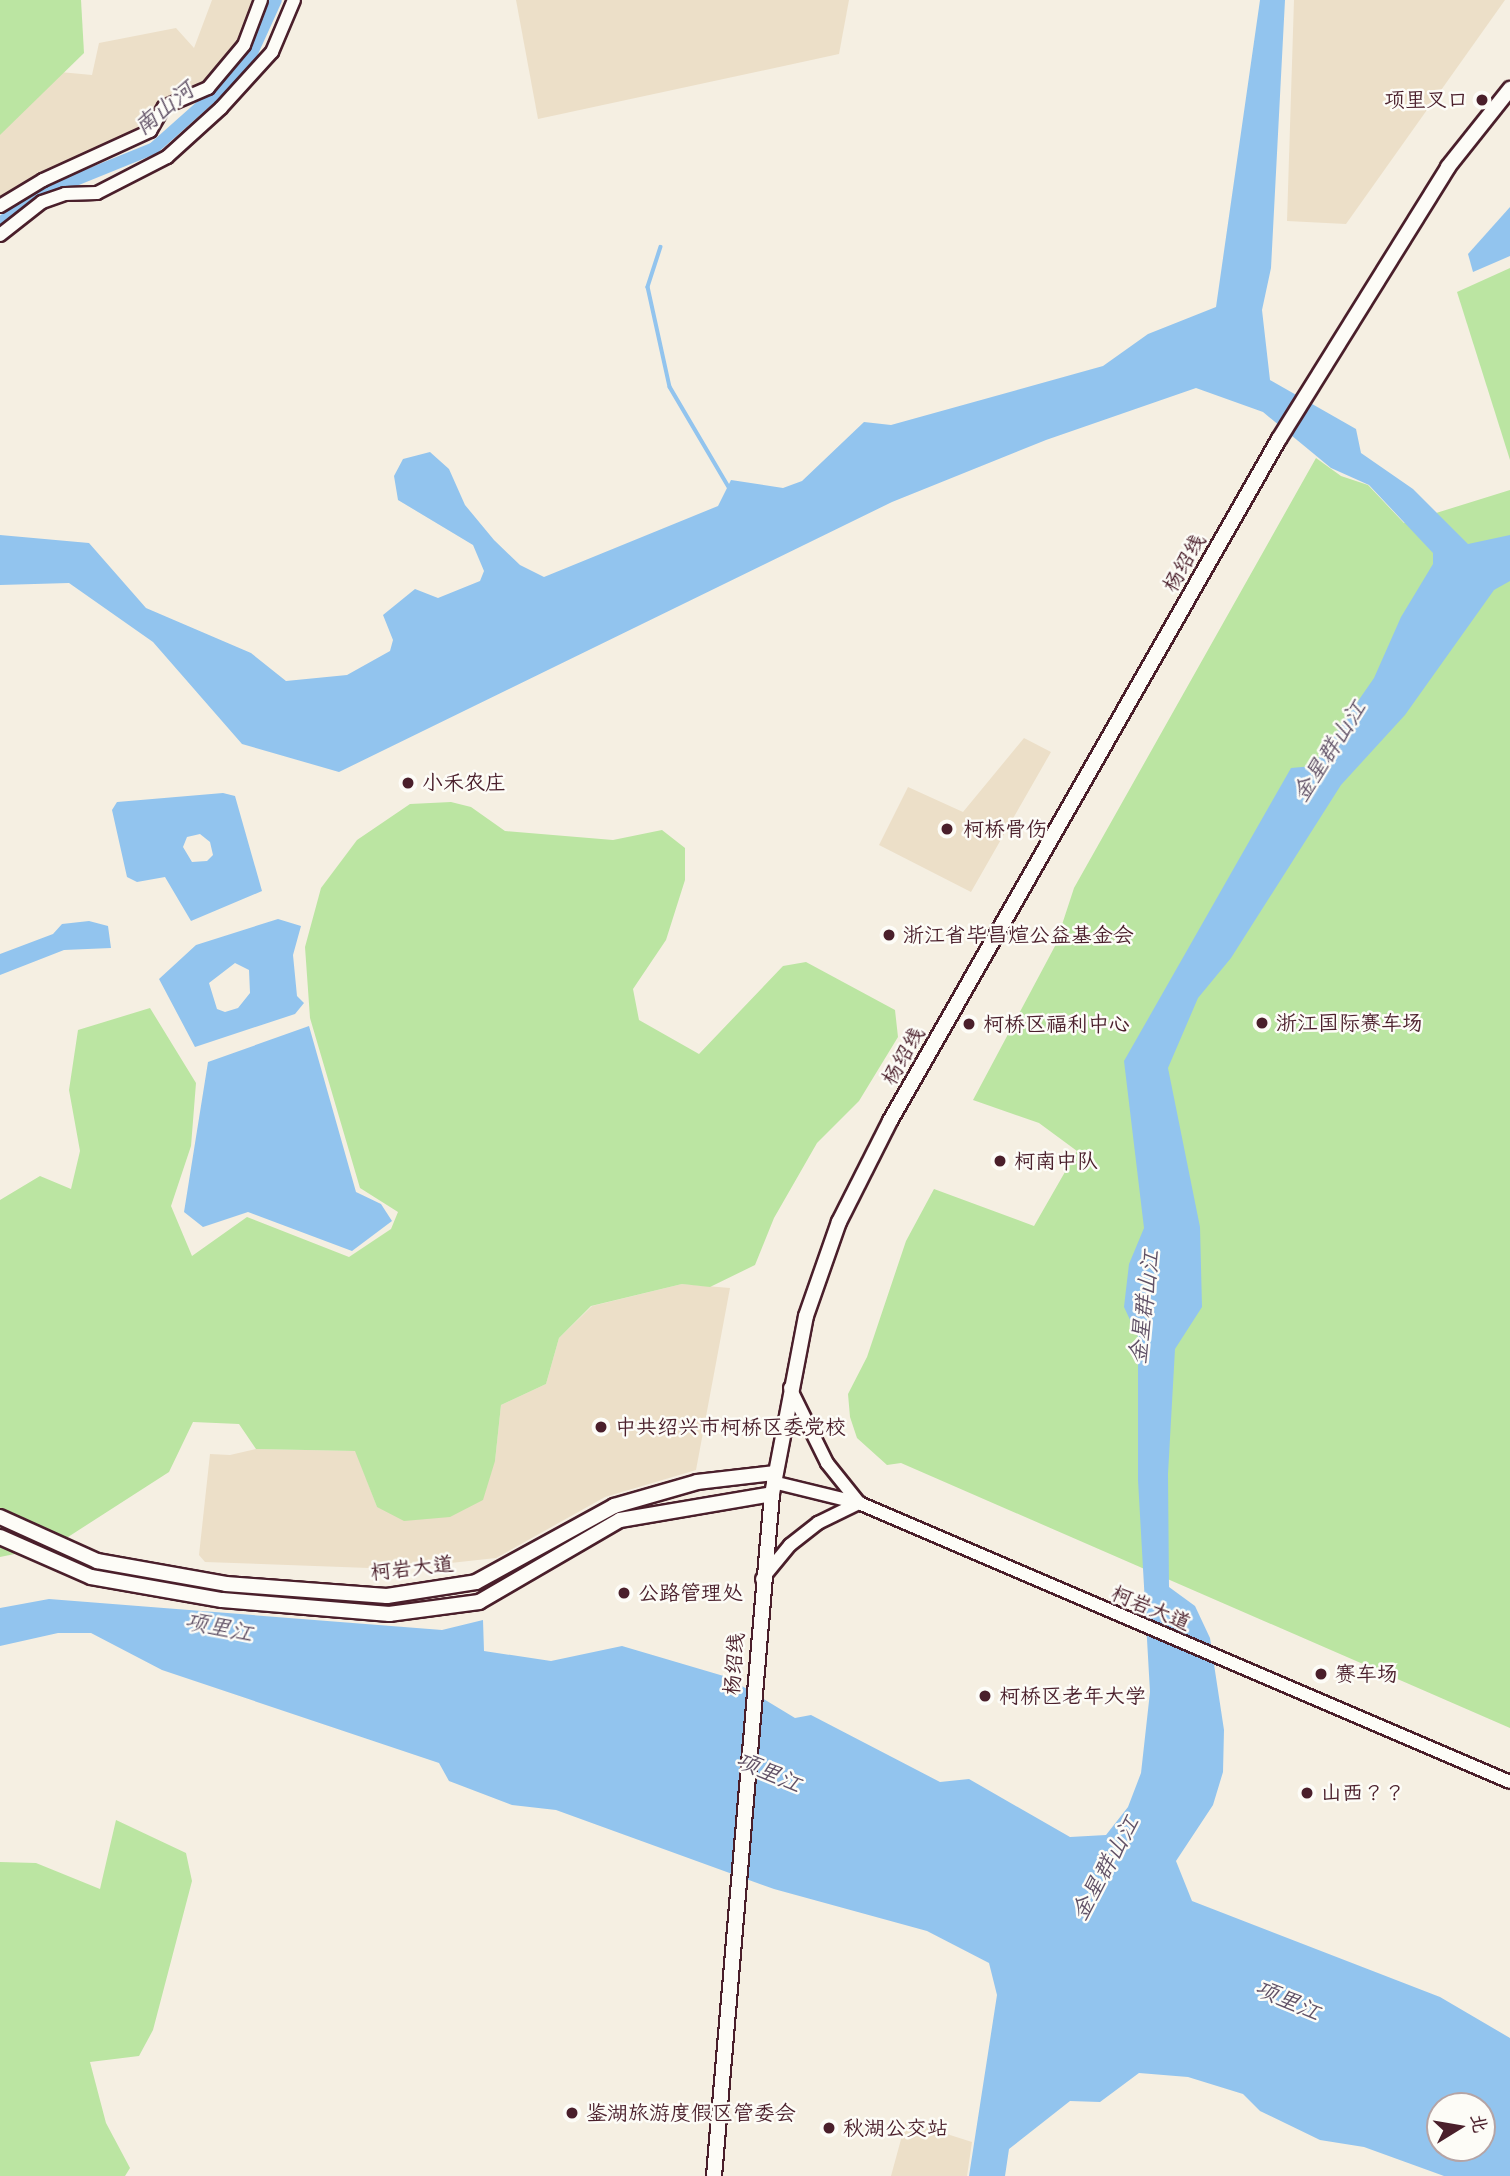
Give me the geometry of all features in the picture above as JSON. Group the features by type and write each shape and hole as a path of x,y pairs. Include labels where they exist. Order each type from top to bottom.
{"main road":[{"name":"杨绍线","path":"714,2176 762,1579 774,1483 790,1388 806,1316 839,1222 890,1121 1279,439 1448,167 1510,89"},
{"name":"柯岩大道","path":"0,1517 97,1561 226,1584 387,1596 476,1581 614,1506 697,1482 774,1483"},
{"name":"柯岩大道","path":"0,1537 91,1577 222,1600 389,1614 478,1602 620,1520 774,1483"}],"street":[{"path":"0,206 43,180 150,131 164,107 208,88 244,44 261,0"},
{"path":"0,235 42,202 65,194 97,193 167,156 221,108 272,52 294,0"},
{"path":"208,88 221,108"},
{"path":"762,1579 790,1545 818,1523 859,1503 827,1463 790,1388"},
{"name":"柯岩大道","path":"774,1483 859,1503 1127,1621 1510,1782"}],"shaded area":[{"path":"212,0 253,0 239,43 206,85 139,115 138,132 0,199 0,107 60,72 92,75 99,43 176,28 194,48"},
{"path":"516,0 849,0 839,54 538,119"},
{"path":"1294,0 1505,0 1346,224 1287,221"},
{"name":"柯桥骨伤","path":"1024,738 1051,752 971,892 879,845 908,787 963,812"},
{"name":"中共绍兴市柯桥区委党校","path":"682,1284 730,1288 696,1470 605,1497 496,1558 396,1569 205,1562 199,1555 210,1454 230,1455 256,1449 356,1451 377,1507 495,1461 501,1405 546,1384 559,1338 592,1306"},
{"path":"906,2121 972,2142 967,2176 891,2176"}],"green space":[{"path":"0,0 81,0 84,53 0,135"},
{"path":"1510,268 1510,460 1457,292"},
{"name":"浙江国际赛车场","path":"1316,458 1341,476 1368,485 1404,523 1510,490 1510,1728 901,1463 887,1465 857,1438 850,1417 848,1394 867,1357 906,1241 934,1189 1034,1226 1077,1151 1039,1123 973,1100 1055,946 1074,888"},
{"path":"451,802 471,807 505,831 613,840 662,830 685,848 685,880 666,940 633,989 639,1020 699,1054 783,966 806,962 895,1010 898,1037 859,1101 817,1143 774,1218 755,1265 710,1287 682,1284 591,1306 559,1338 546,1384 501,1405 495,1461 483,1500 450,1517 404,1521 377,1507 355,1451 256,1449 239,1424 193,1422 169,1472 54,1546 0,1557 0,1200 40,1176 71,1189 80,1151 69,1090 78,1030 150,1008 196,1083 191,1146 171,1206 192,1256 247,1217 349,1257 391,1229 398,1212 360,1188 310,1018 305,947 321,888 357,840 410,804"},
{"path":"116,1820 186,1853 192,1881 153,2030 139,2056 90,2062 106,2123 130,2168 125,2176 0,2176 0,1862 36,1863 100,1889"}],"water":[{"path":"1260,0 1285,0 1271,268 1262,310 1270,380 1356,429 1361,453 1413,489 1468,544 1510,535 1510,581 1494,590 1405,715 1341,785 1231,958 1198,998 1168,1068 1200,1227 1202,1307 1175,1349 1168,1474 1169,1587 1195,1606 1210,1638 1224,1730 1223,1772 1213,1805 1176,1861 1192,1901 1440,1997 1510,2038 1510,2176 1444,2176 1364,2147 1320,2140 1260,2111 1243,2094 1188,2077 1139,2073 1100,2102 1070,2101 1009,2149 1005,2176 969,2176 997,1995 989,1963 927,1931 774,1889 556,1810 512,1805 449,1781 439,1763 162,1670 91,1633 58,1633 0,1646 0,1608 49,1599 442,1630 483,1620 484,1651 551,1661 622,1646 727,1677 795,1718 811,1715 940,1782 969,1779 1070,1837 1106,1835 1128,1807 1141,1773 1150,1692 1138,1480 1138,1337 1124,1307 1129,1264 1144,1228 1124,1061 1291,768 1313,766 1374,678 1401,617 1433,564 1433,553 1369,485 1331,468 1263,412 1196,388 1046,440 892,502 339,772 242,744 153,642 69,583 0,585 0,535 89,543 146,608 251,653 286,681 347,675 390,651 393,640 383,615 415,589 438,598 480,581 484,571 473,545 398,500 394,476 403,459 430,452 449,469 465,505 494,540 520,565 544,577 718,506 731,480 783,488 802,481 864,422 891,425 1103,366 1148,334 1216,307"},
{"path":"1510,207 1510,256 1473,272 1468,254"},
{"path":"223,793 235,796 262,891 191,921 165,877 137,882 127,877 112,810 117,802","holes":["200,834 210,842 213,855 207,861 192,862 183,847 187,837"]},
{"path":"278,919 301,926 293,955 297,996 304,1003 295,1014 195,1047 159,979 196,945","holes":["235,963 249,970 250,993 238,1008 225,1012 217,1009 209,983"]},
{"path":"89,921 108,926 111,948 64,950 0,975 0,954 53,934 62,924"},
{"path":"309,1026 356,1192 381,1204 392,1221 352,1251 248,1212 203,1227 184,1212 208,1062"}],"waterway":[{"name":"南山河","path":"0,223 36,196 154,148 246,66 276,0"},
{"path":"661,247 648,287 670,387 729,487"}],"place":[{"name":"项里叉口","path":"1482,100"},
{"name":"小禾农庄","path":"408,783"},
{"name":"柯桥骨伤","path":"947,829"},
{"name":"浙江省毕昌煊公益基金会","path":"889,935"},
{"name":"浙江国际赛车场","path":"1262,1023"},
{"name":"柯桥区福利中心","path":"969,1024"},
{"name":"柯南中队","path":"1000,1161"},
{"name":"中共绍兴市柯桥区委党校","path":"601,1427"},
{"name":"公路管理处","path":"624,1593"},
{"name":"赛车场","path":"1321,1674"},
{"name":"柯桥区老年大学","path":"985,1696"},
{"name":"山西？？","path":"1307,1793"},
{"name":"鉴湖旅游度假区管委会","path":"572,2113"},
{"name":"秋湖公交站","path":"829,2128"}],"water label":[{"name":"金星群山江","path":"1329,751"},
{"name":"金星群山江","path":"1144,1307"},
{"name":"项里江","path":"219,1627"},
{"name":"项里江","path":"769,1772"},
{"name":"金星群山江","path":"1105,1868"},
{"name":"项里江","path":"1288,2000"}]}
